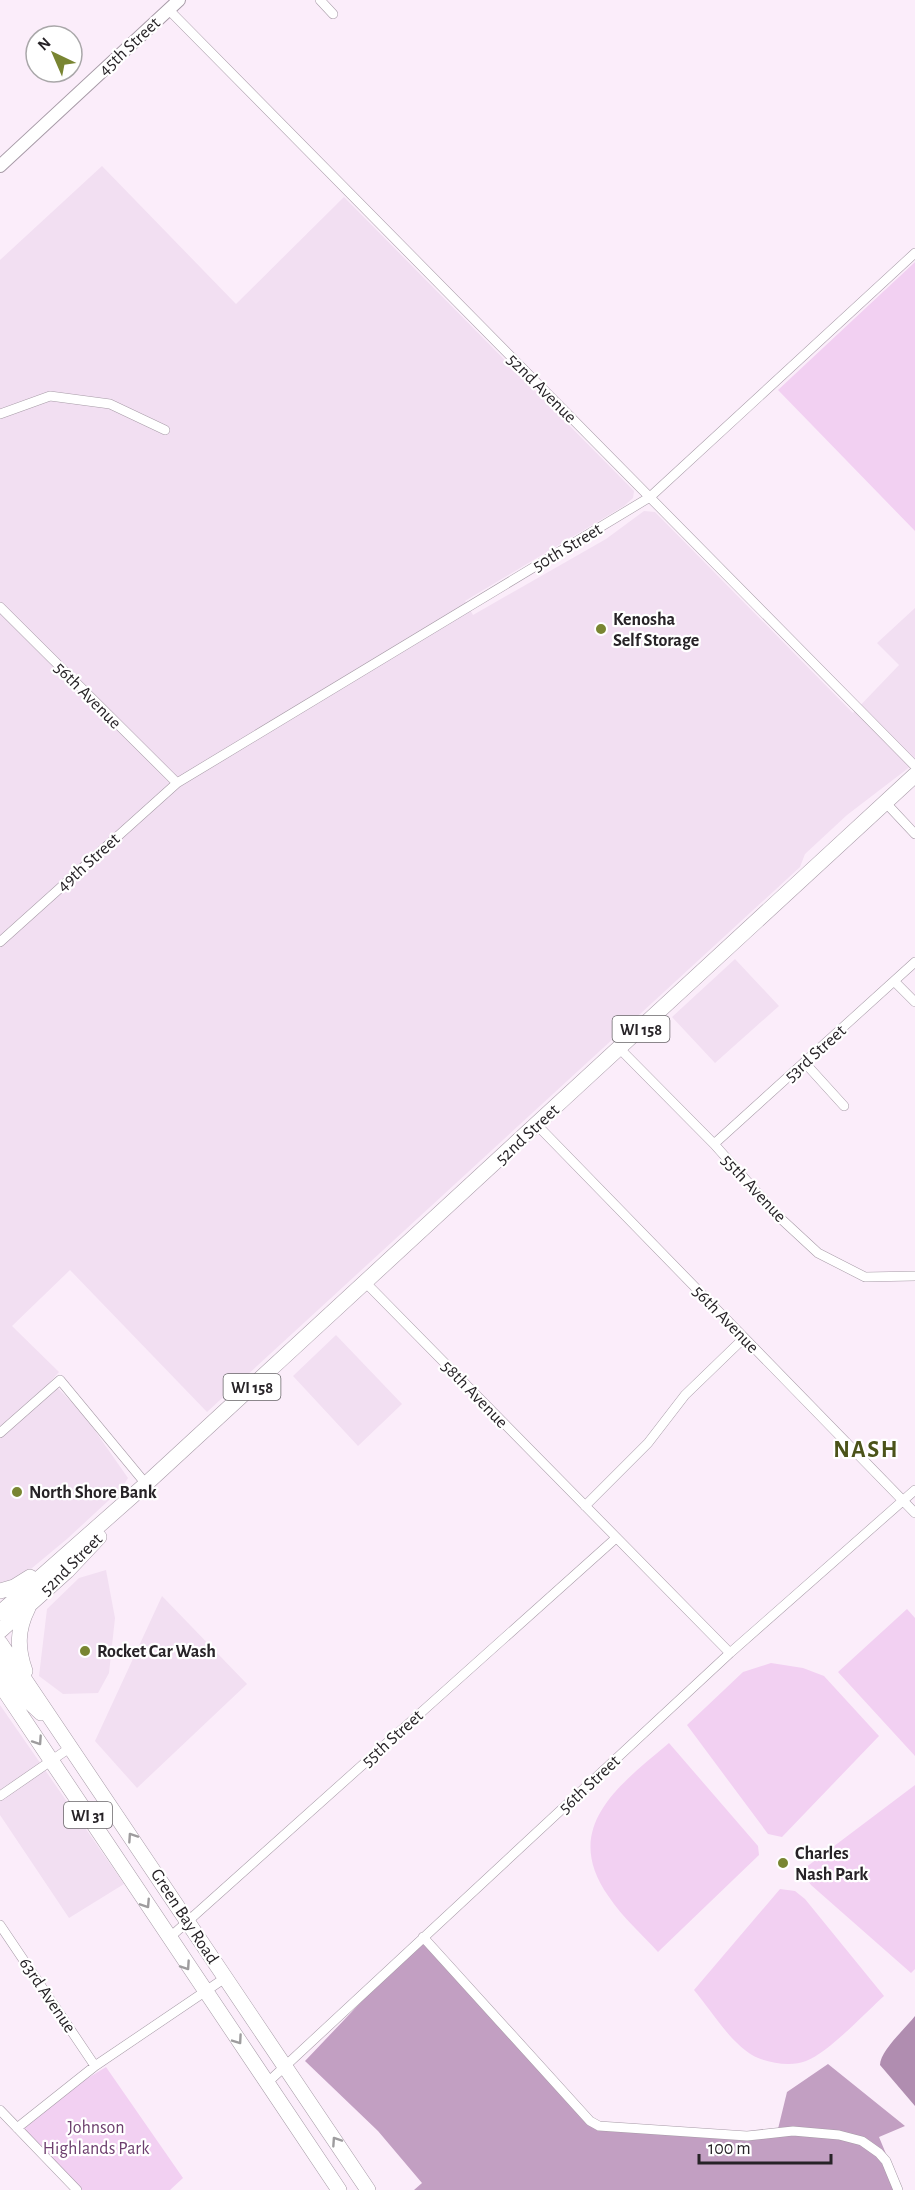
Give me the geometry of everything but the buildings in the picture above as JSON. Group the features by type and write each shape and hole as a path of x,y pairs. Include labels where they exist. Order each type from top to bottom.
{"main road":[{"name":"52nd Street","path":"0,1613 142,1488 915,775"},
{"name":"52nd Street","path":"0,1631 83,1555 142,1488"},
{"path":"0,1591 14,1587 80,1543"},
{"path":"30,1604 23,1618 18,1642 20,1656 31,1688"},
{"name":"Green Bay Road","path":"0,1643 189,1920 225,1978 368,2190"},
{"path":"0,1664 27,1702 57,1727"},
{"name":"Green Bay Road","path":"2,1688 52,1760 168,1939 339,2190"}],"street":[{"name":"45th Street","path":"0,166 178,0"},
{"path":"320,0 333,14"},
{"name":"52nd Avenue","path":"168,9 915,766"},
{"name":"50th Street","path":"177,783 650,497 915,253"},
{"path":"0,414 50,396 110,404 165,430"},
{"name":"56th Avenue","path":"0,607 177,783"},
{"name":"49th Street","path":"0,942 177,783"},
{"path":"885,802 915,834"},
{"name":"53rd Street","path":"714,1144 915,962"},
{"path":"894,981 915,1002"},
{"name":"55th Avenue","path":"620,1049 714,1144 778,1216 818,1253 865,1277 915,1276"},
{"path":"805,1063 844,1106"},
{"name":"56th Avenue","path":"537,1125 915,1513"},
{"name":"58th Avenue","path":"365,1282 730,1653"},
{"path":"585,1506 648,1443 685,1395 744,1338"},
{"path":"2,1428 60,1380 142,1488"},
{"name":"56th Street","path":"267,2083 730,1653 915,1490"},
{"name":"55th Street","path":"168,1939 616,1538"},
{"path":"0,1796 71,1747"},
{"name":"63rd Avenue","path":"0,1925 95,2066"},
{"path":"423,1937 590,2121 599,2126 747,2136 794,2131 839,2135 861,2141 879,2152 886,2161 898,2190"},
{"path":"17,2128 95,2066 225,1978"},
{"path":"0,2110 77,2190"}],"shaded area":[{"path":"102,166 236,304 344,197 634,491 633,498 624,506 465,601 473,615 606,539 644,511 655,512 853,713 899,665 877,643 915,608 915,763 847,815 805,854 800,867 207,1412 70,1270 12,1326 59,1372 51,1381 84,1415 128,1478 121,1489 67,1539 20,1578 0,1588 0,260"},
{"path":"735,959 779,1006 715,1063 672,1017"},
{"path":"336,1335 402,1404 358,1446 293,1376"},
{"path":"106,1570 115,1618 109,1673 98,1693 63,1694 39,1676 47,1609 79,1578"},
{"path":"162,1596 247,1684 137,1788 95,1741"},
{"path":"0,1705 124,1884 69,1918 0,1815"},
{"path":"423,1937 590,2121 747,2136 778,2129 787,2092 828,2064 905,2126 879,2137 901,2190 414,2190 422,2183 378,2131 305,2061"},
{"path":"915,2016 915,2106 880,2065 888,2047"}],"green space":[{"path":"915,262 915,531 778,390"},
{"path":"907,1609 915,1618 915,1756 838,1672"},
{"path":"771,1663 803,1668 824,1676 879,1736 782,1837 768,1834 687,1725 743,1672"},
{"path":"669,1743 758,1846 759,1855 658,1952 609,1897 595,1872 591,1850 593,1829 602,1810 615,1792"},
{"path":"915,1785 915,1969 911,1973 811,1885 804,1875 805,1868"},
{"path":"780,1889 795,1891 805,1899 884,1996 825,2050 806,2061 793,2064 764,2060 752,2055 728,2034 694,1990"},
{"name":"Johnson Highlands Park","path":"106,2067 183,2178 170,2190 80,2190 22,2128 55,2098"}],"place":[{"name":"Kenosha Self Storage","path":"601,629"},
{"name":"North Shore Bank","path":"17,1492"},
{"name":"Rocket Car Wash","path":"85,1651"},
{"name":"Charles Nash Park","path":"783,1863"}],"district":[{"name":"NASH","path":"866,1449"}]}
